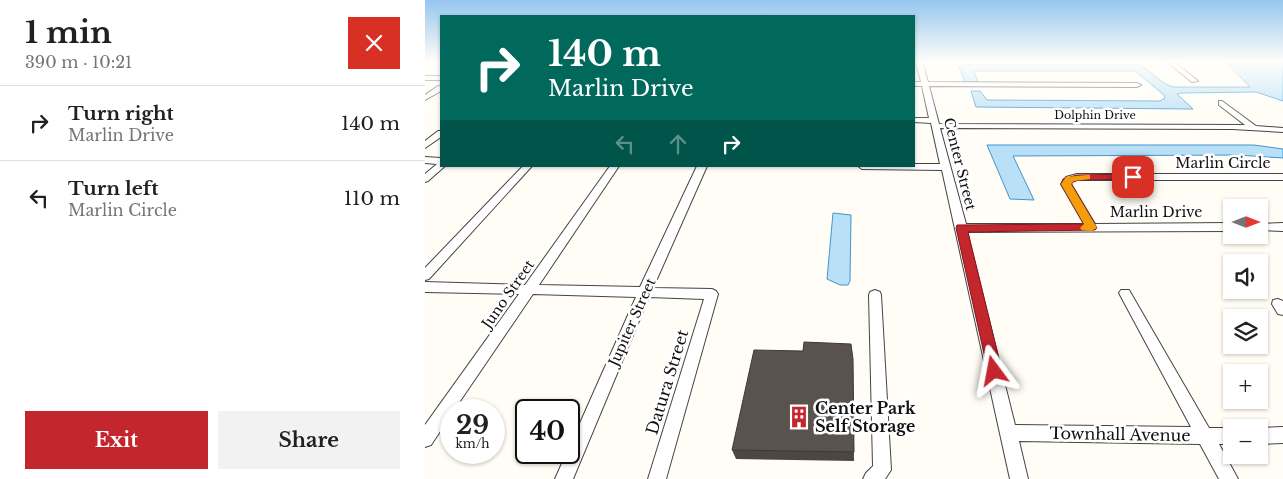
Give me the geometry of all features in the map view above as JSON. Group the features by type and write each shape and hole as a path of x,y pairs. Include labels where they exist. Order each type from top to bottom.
{"street":[{"path":"919,84 1137,85"},
{"name":"Center Street","path":"919,84 935,123 1019,479"},
{"path":"425,98 440,89"},
{"path":"1223,103 1255,129"},
{"name":"Dolphin Drive","path":"915,120 935,123 1232,127 1283,130"},
{"path":"425,145 440,134"},
{"path":"425,160 440,161"},
{"path":"425,179 440,167"},
{"path":"425,276 527,167"},
{"name":"Juno Street","path":"425,439 614,167"},
{"name":"Jupiter Street","path":"564,479 644,293 702,167"},
{"path":"915,167 946,167"},
{"name":"Marlin Circle","path":"1091,228 1066,184 1069,179 1283,176"},
{"name":"Marlin Drive","path":"961,228 1223,227"},
{"path":"1268,227 1283,227"},
{"path":"425,287 644,293"},
{"name":"Datura Street","path":"644,293 712,294 657,479"},
{"path":"1125,294 1229,479"},
{"path":"872,479 882,470 875,295"},
{"name":"Townhall Avenue","path":"1009,433 1223,436"},
{"path":"1268,436 1283,435"}],"water":[{"path":"1150,83 1164,83 1173,87 1250,87 1246,83 1283,83 1283,101 1256,92 1181,93 1177,94 1193,109 976,107 971,91 980,91 987,100 1160,101 1165,98 1164,95"},
{"path":"987,145 1254,145 1283,149 1283,158 1237,155 1013,156 1034,200 1010,199"},
{"path":"833,213 851,215 850,281 848,285 840,285 827,279"}],"building":[{"name":"Center Park Self Storage","path":"804,342 851,344 853,359 854,452 732,450 754,350 803,351"}],"slow traffic":[{"path":"1086,228 1091,228 1066,184 1069,179 1087,177"}],"place":[{"name":"Center Park Self Storage","path":"799,417"}],"route":[{"path":"994,371 961,228 1091,228 1066,184 1067,181 1073,178 1133,177"}]}
